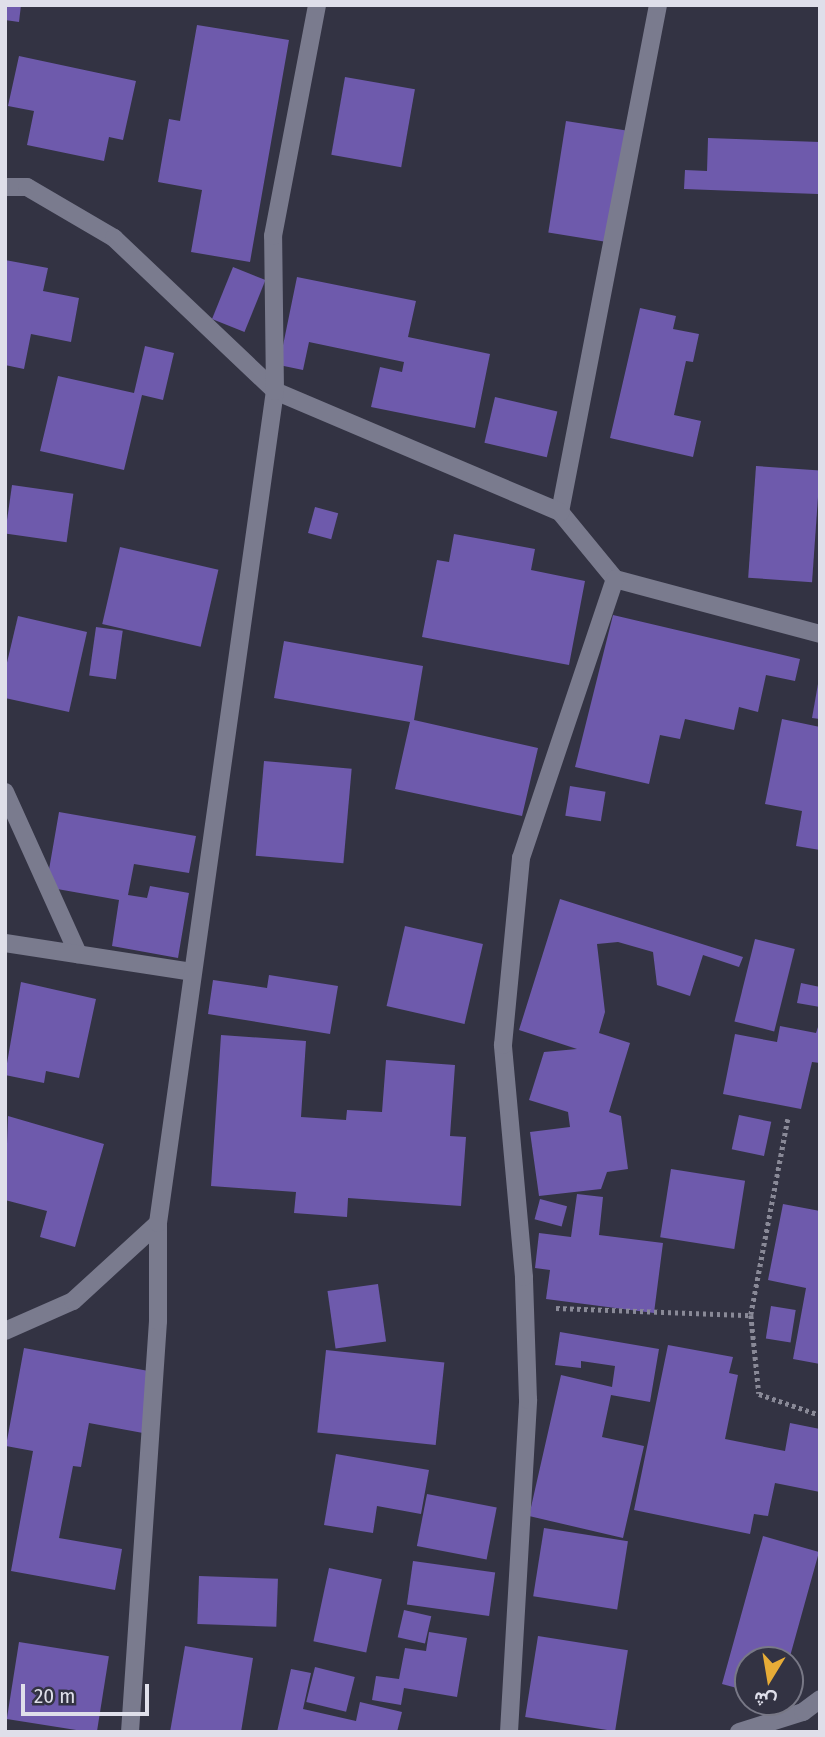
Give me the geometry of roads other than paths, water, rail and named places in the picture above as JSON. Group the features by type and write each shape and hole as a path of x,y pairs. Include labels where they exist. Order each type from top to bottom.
{"street":[{"path":"130,1732 158,1321 158,1223 191,972 275,391 273,236 317,5"},
{"path":"560,512 659,5"},
{"path":"5,187 27,187 114,238 275,391 560,512 615,579 820,634"},
{"path":"509,1732 528,1400 525,1307 503,1045 521,858 615,579"},
{"path":"5,792 78,954"},
{"path":"5,943 191,972"},
{"path":"5,1331 73,1301 158,1223"},
{"path":"739,1732 803,1712 820,1699"}]}
